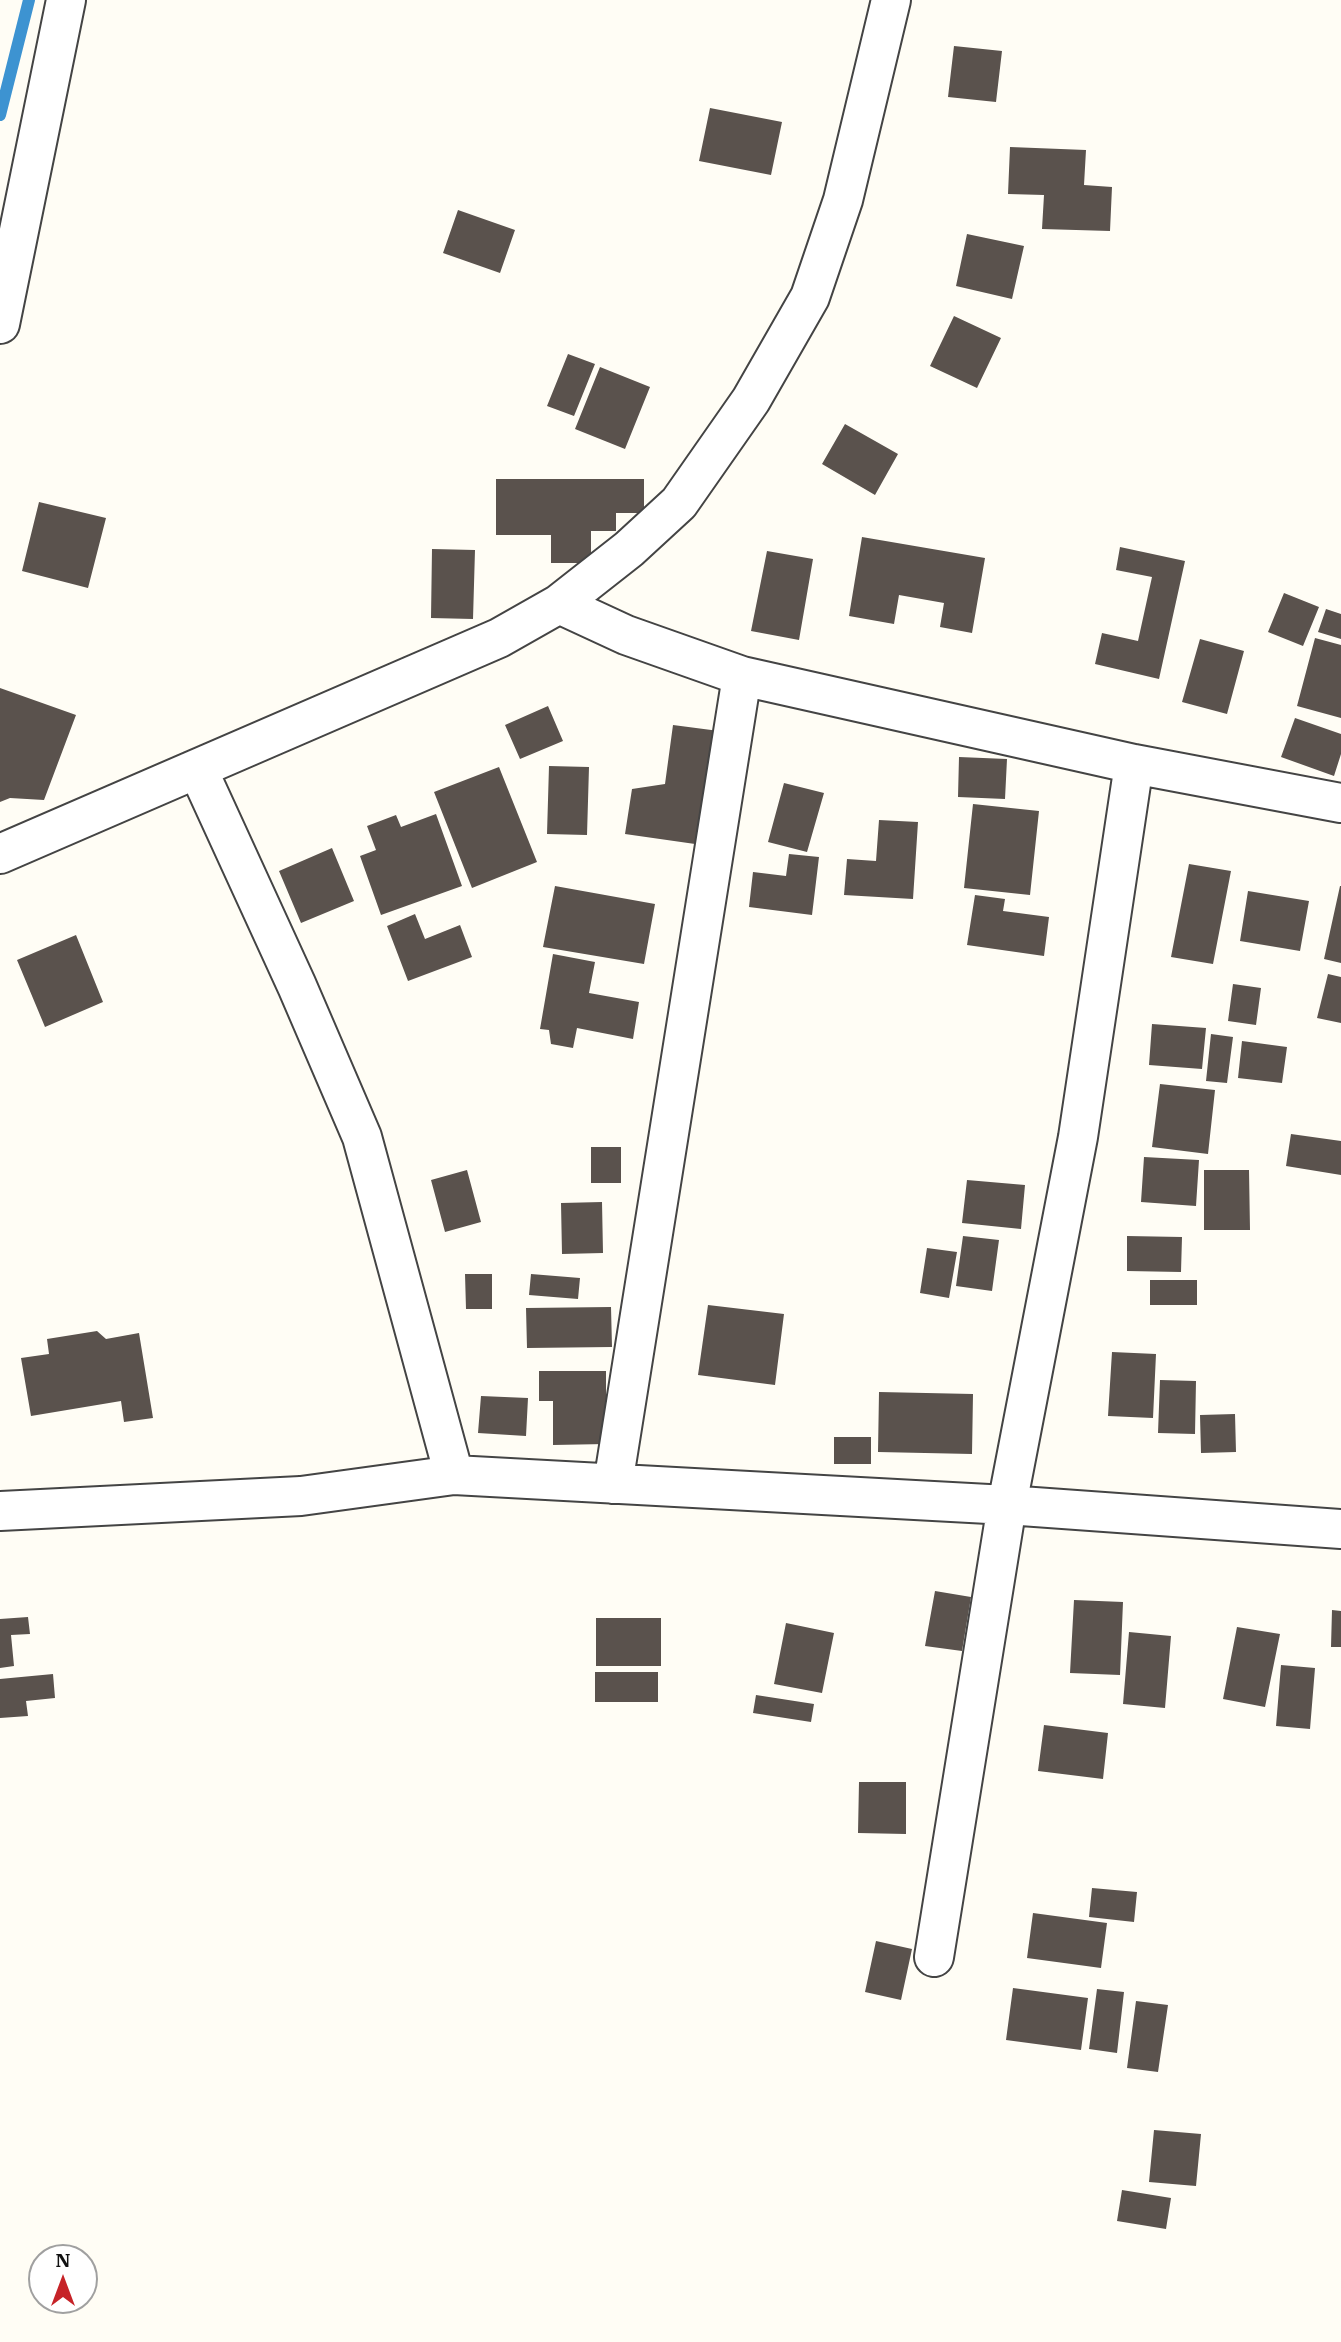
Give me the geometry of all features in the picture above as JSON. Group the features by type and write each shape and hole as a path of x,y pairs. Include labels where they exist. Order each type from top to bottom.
{"street":[{"path":"0,324 66,0"},
{"path":"0,854 198,771 499,638 559,604 629,549 679,503 751,400 810,297 843,200 891,0"},
{"path":"559,604 626,635 742,676 1134,764 1341,803"},
{"path":"613,1484 742,676"},
{"path":"934,1957 1007,1505 1078,1137 1134,764"},
{"path":"198,771 297,986 362,1137 454,1475"},
{"path":"0,1511 301,1496 454,1475 1007,1505 1341,1529"}],"building":[{"path":"954,46 1002,51 996,102 948,97"},
{"path":"710,108 782,122 771,175 699,161"},
{"path":"1010,147 1086,150 1084,185 1112,187 1110,231 1042,229 1044,195 1008,194"},
{"path":"458,210 515,230 500,273 443,253"},
{"path":"967,234 1024,246 1012,299 956,286"},
{"path":"954,316 1001,338 977,388 930,366"},
{"path":"568,354 595,364 574,416 547,406"},
{"path":"600,367 650,387 625,449 575,429"},
{"path":"845,424 898,454 875,495 822,464"},
{"path":"496,479 644,479 644,513 616,513 616,531 591,531 591,563 551,563 551,535 496,535"},
{"path":"39,502 106,518 88,588 22,571"},
{"path":"862,537 985,558 972,633 940,627 944,603 899,595 894,624 849,616"},
{"path":"1120,547 1185,561 1159,679 1095,664 1102,633 1138,641 1152,577 1116,570"},
{"path":"432,549 475,550 473,619 431,618"},
{"path":"767,551 813,559 799,640 751,631"},
{"path":"1284,593 1319,607 1303,646 1268,632"},
{"path":"1326,609 1341,614 1341,639 1318,632"},
{"path":"1315,638 1341,645 1341,718 1297,706"},
{"path":"1200,639 1244,651 1227,714 1182,702"},
{"path":"0,688 76,715 44,800 10,798 0,802"},
{"path":"548,706 563,741 520,759 505,725"},
{"path":"1295,718 1341,734 1341,754 1334,776 1281,757"},
{"path":"673,725 719,731 702,845 625,834 632,789 665,784"},
{"path":"959,757 1007,759 1005,799 958,797"},
{"path":"549,766 589,767 587,835 547,834"},
{"path":"499,767 537,862 472,888 434,792"},
{"path":"784,783 824,793 807,852 768,842"},
{"path":"973,804 1039,811 1030,895 964,888"},
{"path":"436,814 462,886 381,915 360,856 376,850 367,826 396,815 401,827"},
{"path":"879,820 918,822 913,899 844,895 847,859 876,861"},
{"path":"332,848 354,901 301,923 279,871"},
{"path":"789,854 819,857 812,915 749,907 753,872 786,876"},
{"path":"1189,864 1231,871 1213,964 1171,957"},
{"path":"555,886 655,904 644,964 543,947"},
{"path":"1341,886 1341,963 1324,959"},
{"path":"1248,891 1309,901 1300,951 1240,941"},
{"path":"975,895 1005,899 1003,911 1049,917 1044,956 967,945"},
{"path":"415,914 425,939 460,925 472,957 408,981 387,926"},
{"path":"76,935 103,1002 45,1027 17,960"},
{"path":"553,954 595,962 589,993 639,1002 633,1039 577,1028 573,1048 551,1044 549,1030 540,1029"},
{"path":"1328,974 1341,977 1341,1023 1317,1018"},
{"path":"1233,984 1261,988 1256,1025 1228,1021"},
{"path":"1152,1024 1206,1028 1202,1069 1149,1065"},
{"path":"1211,1034 1233,1037 1227,1083 1206,1081"},
{"path":"1242,1041 1287,1047 1282,1083 1238,1078"},
{"path":"1160,1084 1215,1090 1208,1154 1152,1147"},
{"path":"1291,1134 1341,1141 1341,1175 1286,1166"},
{"path":"591,1147 621,1147 621,1183 591,1183"},
{"path":"1144,1157 1199,1160 1196,1206 1141,1202"},
{"path":"467,1170 481,1222 445,1232 431,1180"},
{"path":"1204,1170 1249,1170 1250,1230 1204,1230"},
{"path":"967,1180 1025,1185 1021,1229 962,1223"},
{"path":"602,1202 603,1253 562,1254 561,1203"},
{"path":"963,1236 999,1240 992,1291 956,1286"},
{"path":"1127,1236 1182,1237 1181,1272 1127,1271"},
{"path":"927,1248 957,1252 949,1298 920,1293"},
{"path":"465,1274 492,1274 492,1309 466,1309"},
{"path":"531,1274 580,1278 578,1299 529,1295"},
{"path":"1150,1280 1197,1280 1197,1305 1150,1305"},
{"path":"708,1305 784,1314 775,1385 698,1375"},
{"path":"611,1307 612,1347 527,1348 526,1308"},
{"path":"97,1331 106,1339 139,1333 153,1418 124,1422 121,1401 31,1416 21,1358 49,1354 47,1339"},
{"path":"1112,1352 1156,1354 1153,1418 1108,1416"},
{"path":"539,1371 606,1371 606,1444 553,1445 553,1401 539,1401"},
{"path":"1160,1380 1196,1381 1195,1434 1158,1433"},
{"path":"879,1392 973,1394 972,1454 878,1452"},
{"path":"481,1396 528,1398 526,1436 478,1433"},
{"path":"1235,1414 1236,1452 1201,1453 1200,1415"},
{"path":"834,1437 871,1437 871,1464 834,1464"},
{"path":"935,1591 971,1597 962,1651 925,1646"},
{"path":"1074,1600 1123,1602 1120,1675 1070,1673"},
{"path":"1332,1610 1341,1611 1341,1647 1331,1647"},
{"path":"28,1617 30,1634 11,1635 14,1666 0,1668 0,1619"},
{"path":"596,1618 661,1618 661,1666 596,1666"},
{"path":"786,1623 834,1633 822,1693 774,1684"},
{"path":"1237,1627 1280,1634 1265,1707 1223,1699"},
{"path":"1129,1632 1171,1636 1165,1708 1123,1704"},
{"path":"1281,1665 1315,1668 1310,1729 1276,1726"},
{"path":"595,1672 658,1672 658,1702 595,1702"},
{"path":"53,1674 55,1698 26,1701 28,1716 0,1718 0,1679"},
{"path":"756,1695 814,1704 811,1722 753,1713"},
{"path":"1044,1725 1108,1733 1103,1779 1038,1771"},
{"path":"859,1782 906,1782 906,1834 858,1833"},
{"path":"1092,1888 1137,1892 1134,1922 1089,1917"},
{"path":"1033,1913 1107,1923 1101,1968 1027,1958"},
{"path":"876,1941 912,1949 901,2000 865,1992"},
{"path":"1013,1988 1088,1998 1081,2050 1006,2040"},
{"path":"1097,1989 1124,1992 1117,2053 1089,2049"},
{"path":"1136,2001 1168,2005 1158,2072 1127,2068"},
{"path":"1154,2130 1201,2134 1196,2186 1149,2182"},
{"path":"1122,2190 1171,2198 1166,2229 1117,2221"}],"waterway":[{"path":"0,115 29,0"}]}
